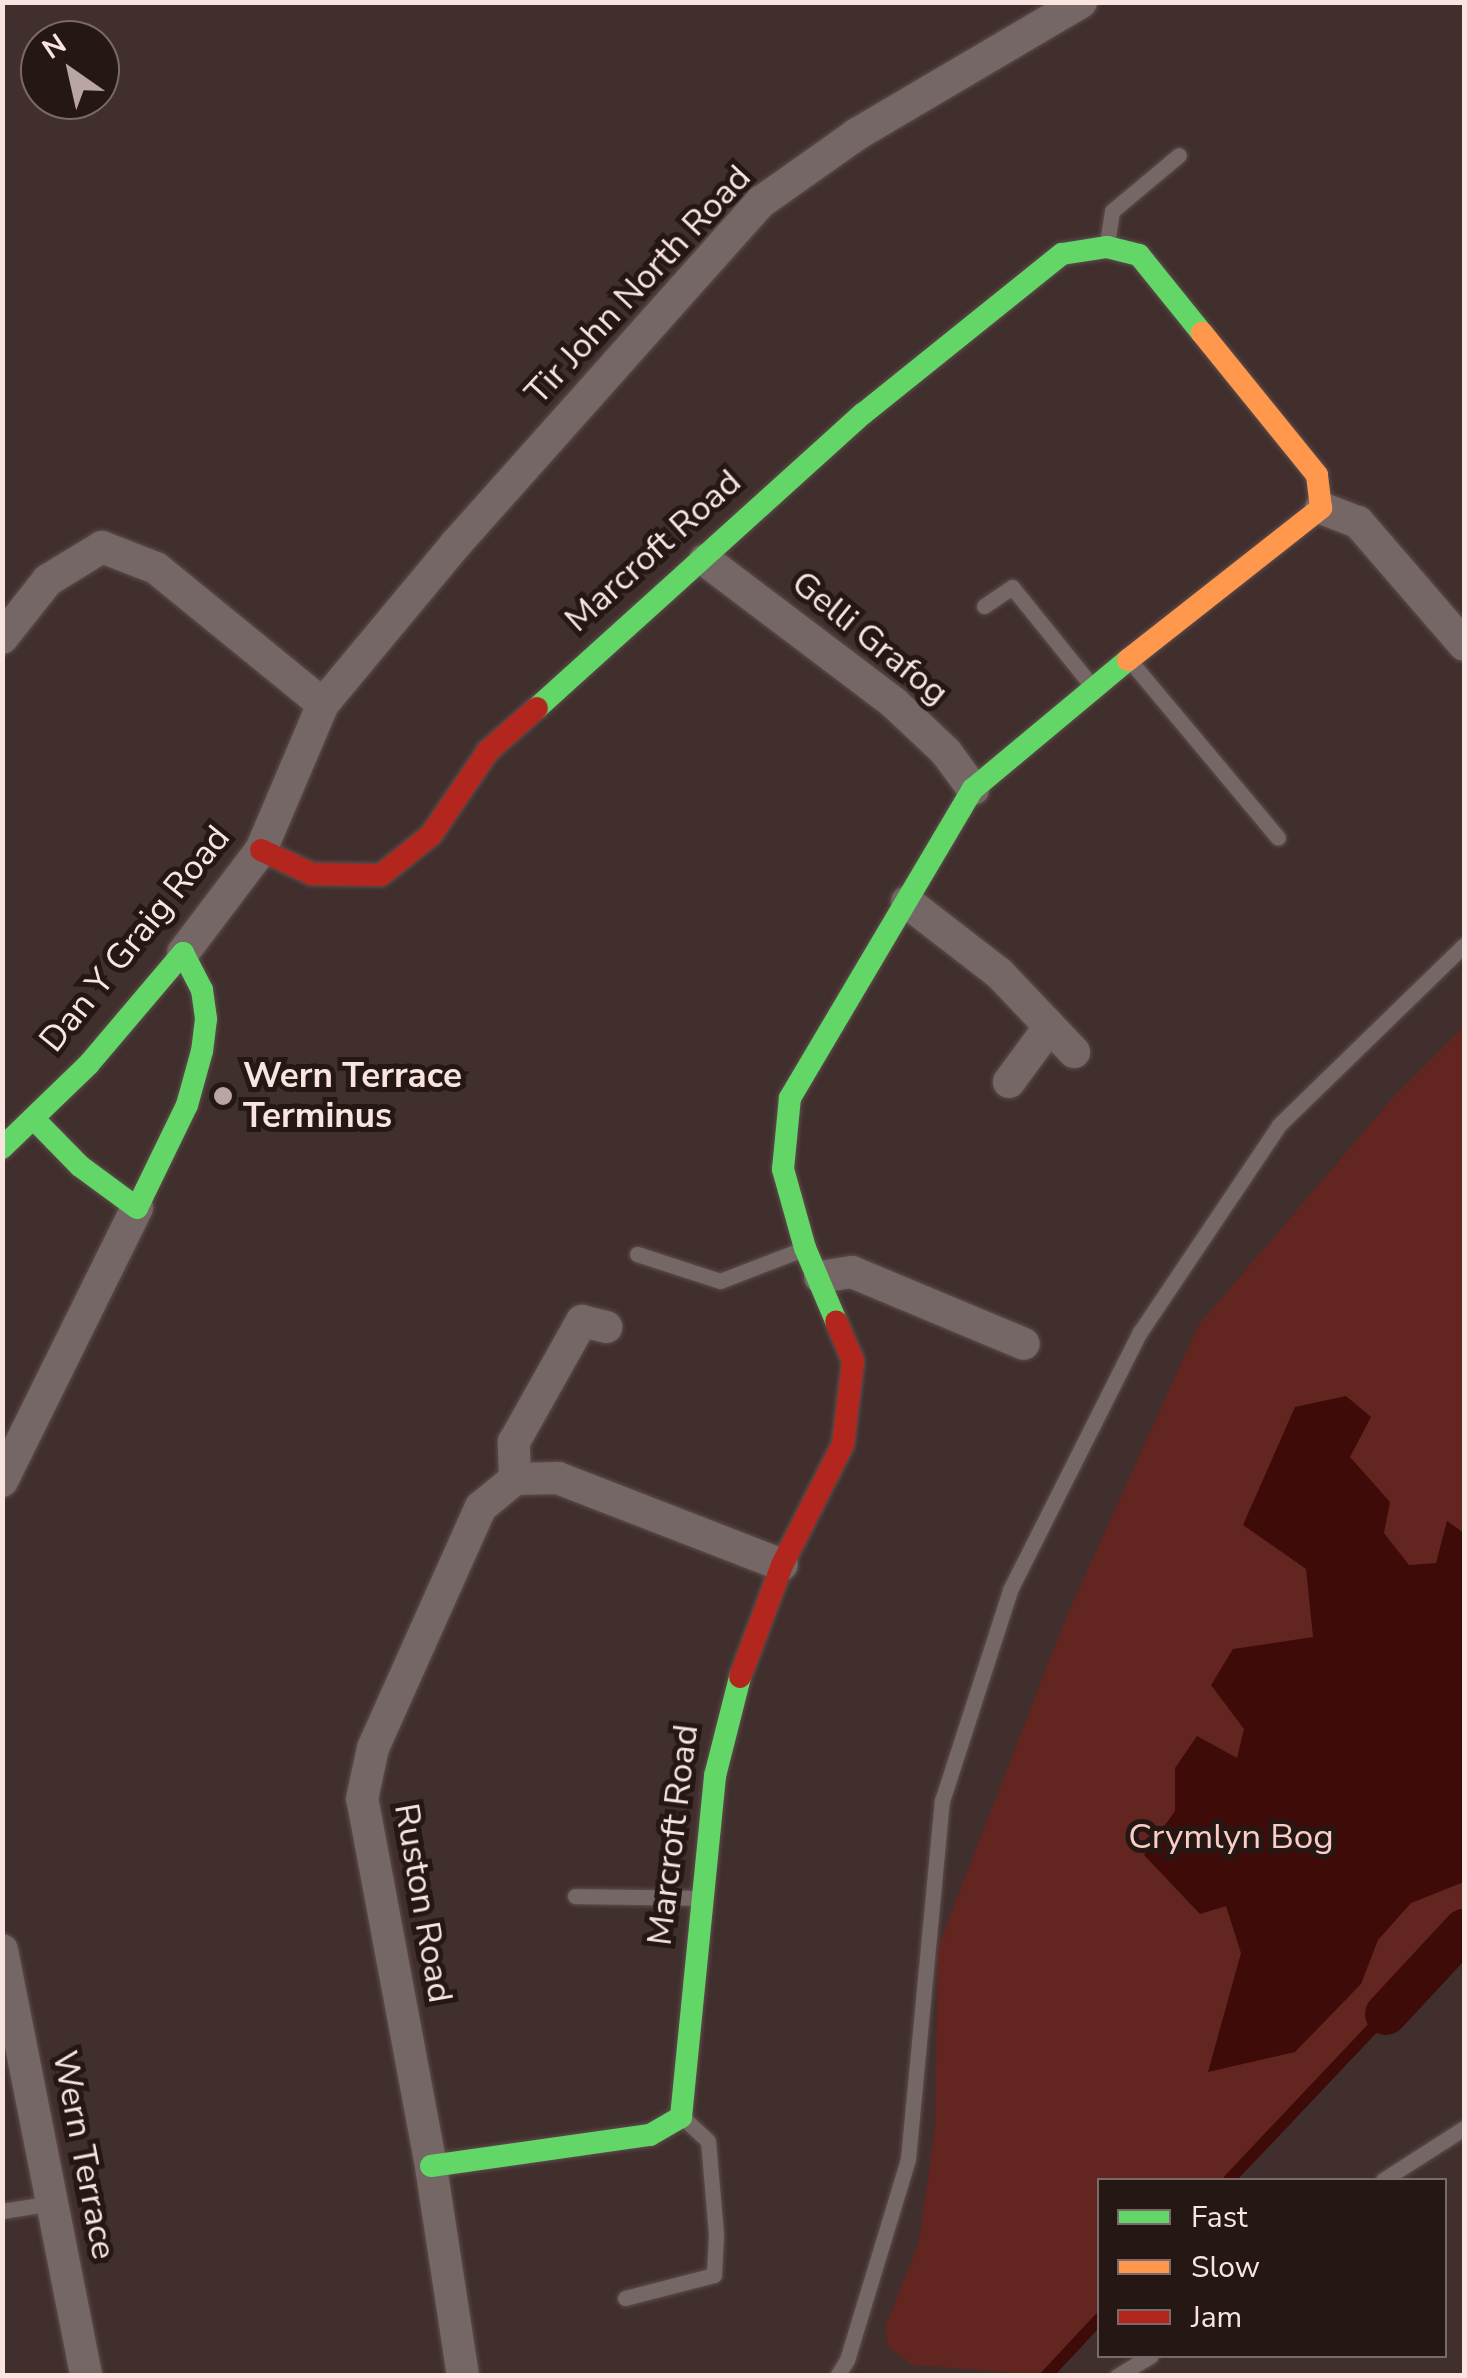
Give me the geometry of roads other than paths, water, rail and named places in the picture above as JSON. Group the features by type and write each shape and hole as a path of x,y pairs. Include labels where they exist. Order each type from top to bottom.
{"street":[{"name":"Tir John North Road","path":"323,704 454,545 761,202 857,134 1081,2"},
{"path":"1106,247 1139,256 1317,475 1320,508 1358,522 1464,645"},
{"name":"Marcroft Road","path":"261,850 312,874 381,875 431,836 488,751 705,560 864,413 1062,254 1106,247"},
{"name":"Marcroft Road","path":"682,2117 715,1776 731,1700 782,1565 843,1444 853,1361 812,1262 783,1169 790,1098 974,789 1129,659 1320,508"},
{"path":"2,638 48,580 102,547 156,568 323,704"},
{"name":"Gelli Grafog","path":"705,560 894,703 946,752 974,789"},
{"name":"Dan Y Graig Road","path":"2,1148 88,1065 183,953 261,850 323,704"},
{"path":"907,902 999,973 1074,1052"},
{"path":"2,1481 187,1105 206,1019 202,990 183,953"},
{"path":"1009,1082 1048,1028"},
{"path":"34,1119 80,1166 137,1208"},
{"path":"812,1262 852,1272 1024,1344"},
{"path":"606,1327 582,1320 514,1442 515,1479 558,1478 782,1565"},
{"name":"Ruston Road","path":"464,2376 431,2166 362,1799 372,1748 481,1507 515,1479"},
{"name":"Wern Terrace","path":"2,1950 86,2376"},
{"path":"431,2166 650,2135 682,2117"}],"lane":[{"path":"1106,247 1112,211 1179,155"},
{"path":"984,606 1012,587 1094,689"},
{"path":"1129,659 1278,838"},
{"path":"837,2376 847,2360 908,2159 942,1801 1010,1590 1140,1332 1279,1125 1464,946"},
{"path":"637,1254 720,1281 812,1262"},
{"path":"575,1896 703,1898"},
{"path":"626,2298 714,2275 716,2234 708,2140 682,2117"},
{"path":"1386,2178 1464,2128"},
{"path":"2,2210 52,2204"},
{"path":"1117,2376 1147,2358"}],"waterway":[{"path":"1386,2014 1464,1930"},
{"path":"1231,2178 1386,2014"},
{"path":"1046,2376 1097,2321"}],"place":[{"name":"Wern Terrace Terminus","path":"223,1096"}],"park label":[{"name":"Crymlyn Bog","path":"1231,1837"}]}
